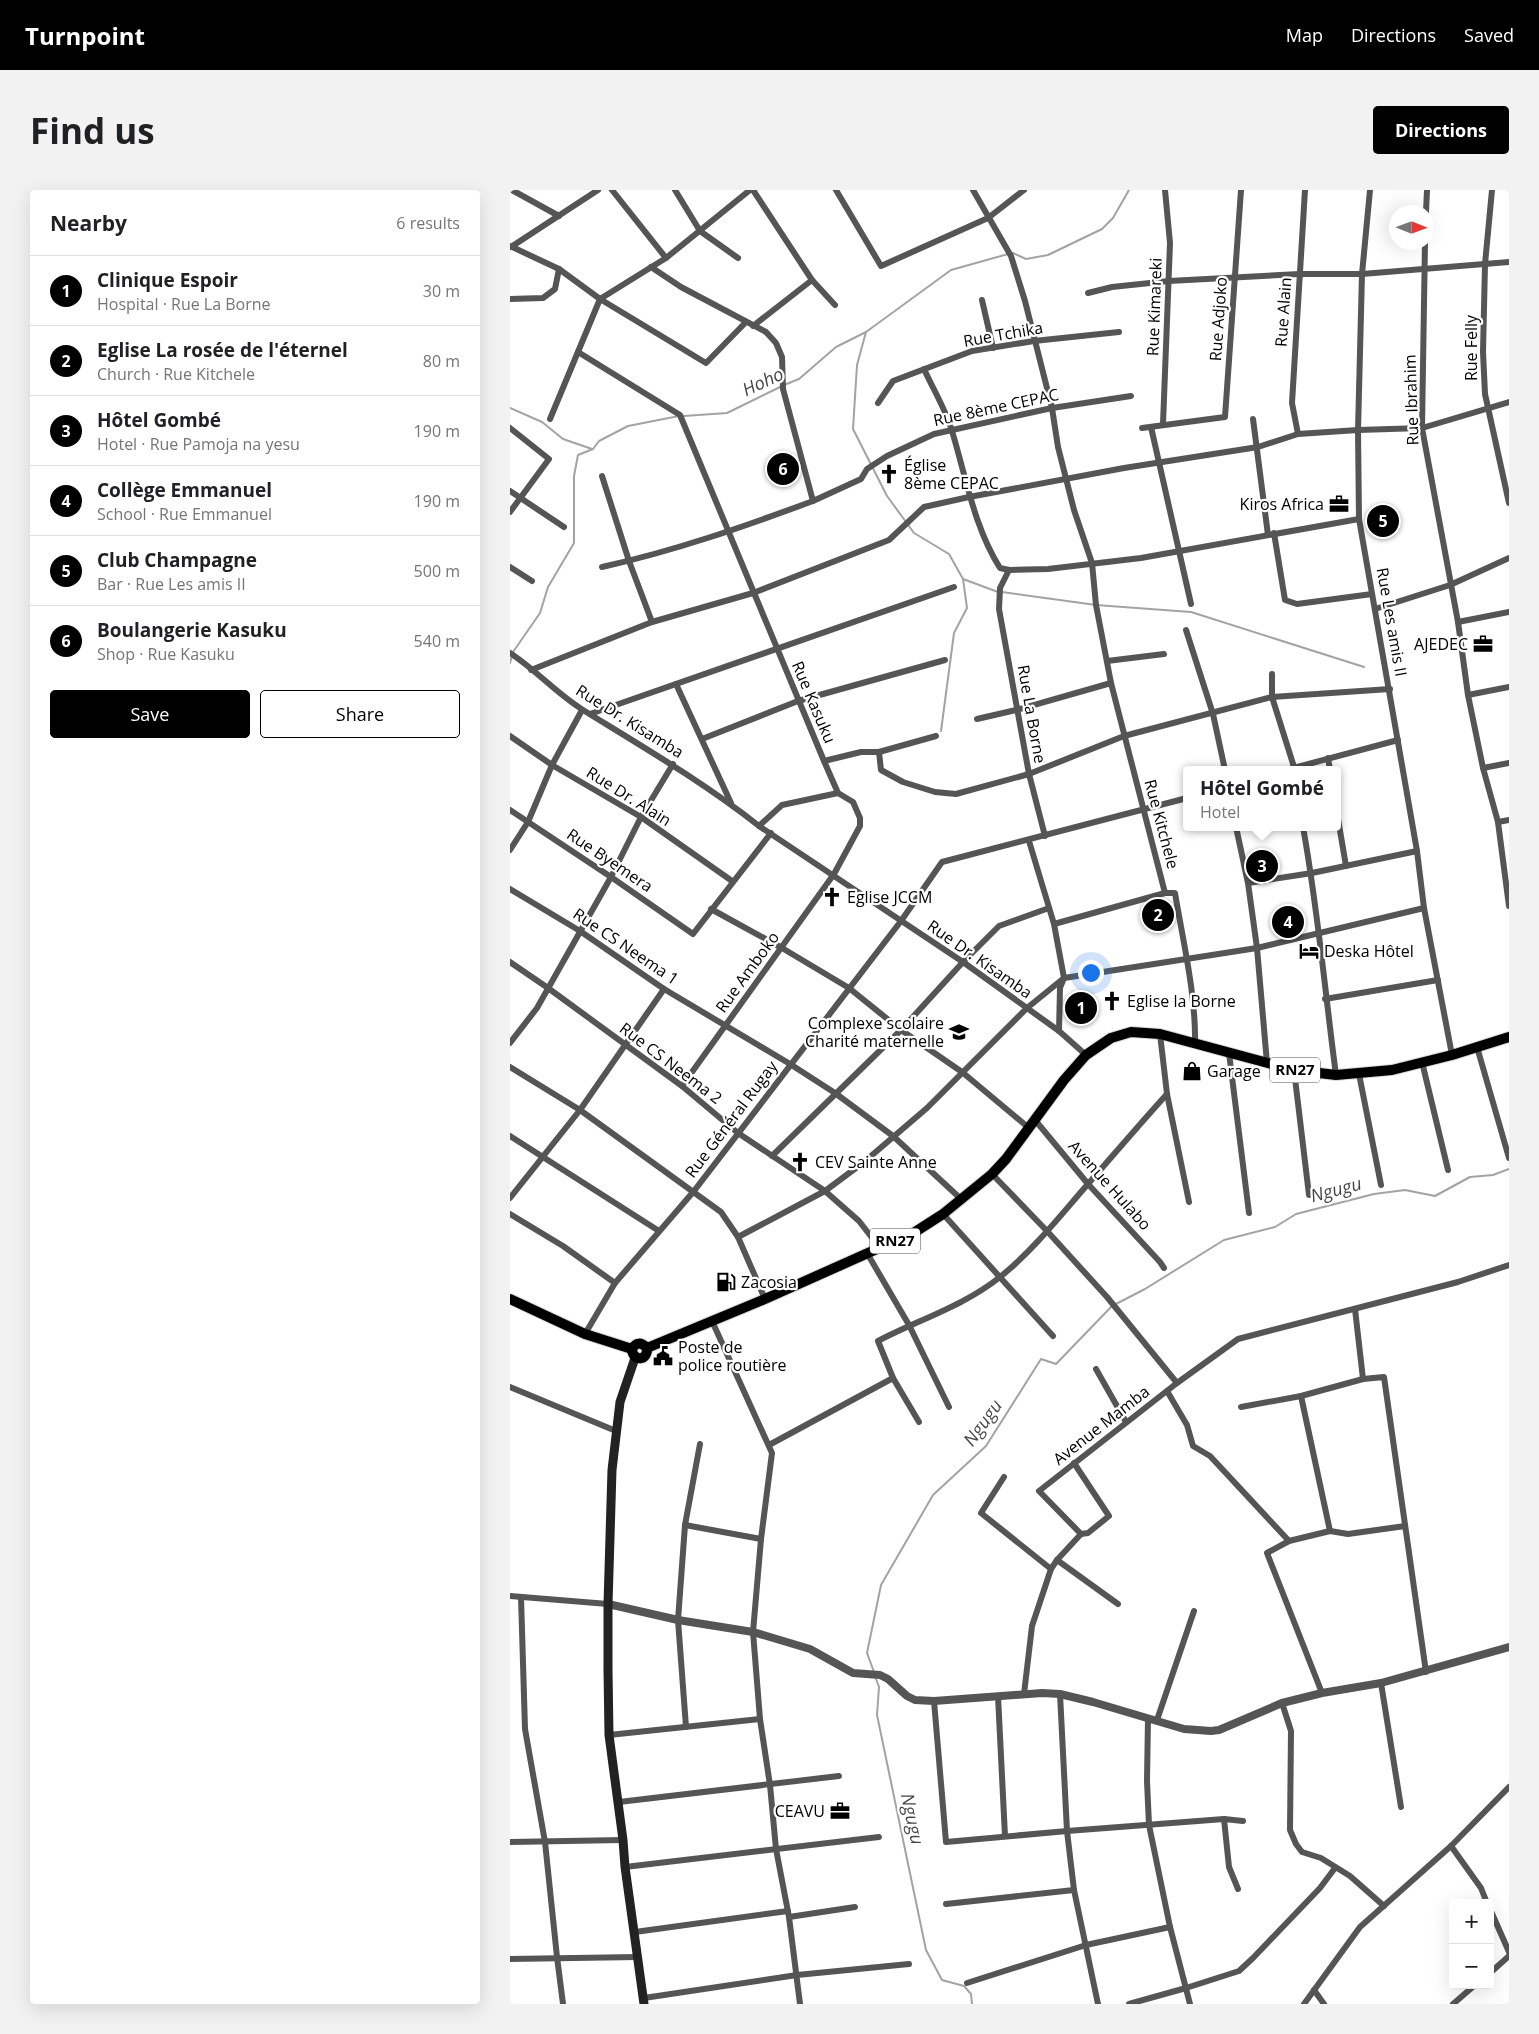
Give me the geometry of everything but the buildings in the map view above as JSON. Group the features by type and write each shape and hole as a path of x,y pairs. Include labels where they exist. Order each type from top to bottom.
{"main road":[{"name":"RN27","path":"510,1299 585,1334 634,1354 634,1345 644,1344 647,1348 766,1299 915,1232 943,1214 992,1174 1064,1080 1086,1055 1111,1038 1131,1032 1160,1034 1294,1070 1336,1075 1392,1070 1452,1055 1509,1036"},
{"path":"634,1354 620,1402 612,1470 608,1604 609,1735 644,2001"}],"street":[{"path":"512,190 559,216"},
{"path":"510,246 598,190"},
{"path":"612,190 666,258"},
{"path":"675,190 700,232 738,258"},
{"path":"550,420 600,299 666,258 752,190 812,280 835,305"},
{"path":"836,190 881,266 988,218 1024,190"},
{"name":"Rue Kitchele","path":"973,190 1009,253 1052,408 1058,447 1074,510 1092,563 1096,604 1124,736 1165,893 1176,893 1195,1029 1195,1043"},
{"name":"Rue Kimareki","path":"1163,424 1170,243 1165,190"},
{"name":"Rue Adjoko","path":"1163,424 1226,417 1241,190"},
{"name":"Rue Alain","path":"1298,434 1292,403 1305,190"},
{"name":"Rue Les amis II","path":"1370,190 1362,274 1358,430 1359,519 1390,689 1417,851 1424,908 1452,1055"},
{"path":"1426,205 1427,190"},
{"name":"Rue Felly","path":"1492,190 1485,264 1485,394 1506,474 1509,503"},
{"path":"510,246 559,269 600,299 706,363 746,322"},
{"name":"Rue Ibrahim","path":"1424,250 1422,428 1458,622 1468,695 1483,768 1498,822 1509,906"},
{"path":"1088,293 1112,287 1138,284 1300,274 1362,274 1509,262"},
{"path":"602,567 728,532 812,501 783,389 782,357 776,343 766,332 681,287 651,267"},
{"path":"510,299 543,298 555,289 559,269"},
{"path":"753,326 812,280"},
{"path":"982,300 993,348"},
{"name":"Rue Tchika","path":"878,403 893,381 972,351 1034,341 1119,332"},
{"name":"Rue Kasuku","path":"578,352 681,417 838,793 853,802 860,818 860,826 834,874"},
{"path":"924,369 952,429 969,497 990,553 1000,568 1008,570 1048,569 1179,553 1271,534 1359,519"},
{"name":"Rue 8ème CEPAC","path":"812,501 861,479 867,469 874,464 934,434 1052,408 1131,396"},
{"path":"531,670 652,622 753,593 889,540 924,508 969,497 1067,478 1258,448 1298,434 1422,428 1509,402"},
{"path":"1253,419 1271,534 1285,600 1297,604 1372,594"},
{"path":"1142,428 1163,424"},
{"path":"1151,426 1191,604"},
{"path":"510,428 550,459 510,512"},
{"path":"602,476 629,561 652,622"},
{"path":"510,490 564,527"},
{"path":"1375,609 1450,585 1509,558"},
{"path":"510,566 532,581"},
{"name":"Rue La Borne","path":"1008,570 998,596 999,609 1007,647 1016,710 1029,774 1045,836"},
{"path":"590,714 954,587"},
{"path":"1458,622 1509,612"},
{"path":"1186,630 1212,714 1223,766"},
{"path":"1107,661 1164,654"},
{"name":"Rue Dr. Kisamba","path":"513,655 582,710 673,764 732,804 759,826 834,874 963,962 1059,1031 1086,1055"},
{"path":"702,739 798,701 944,660"},
{"path":"1272,674 1272,697 1294,766"},
{"path":"977,719 1016,710 1112,682"},
{"name":"Rue Dr. Kisamba","path":"676,684 732,804"},
{"path":"1468,695 1509,687"},
{"path":"879,752 881,770 903,782 935,792 956,794 1029,774 1124,736 1272,697 1390,689"},
{"path":"510,850 528,822 552,765 582,710"},
{"name":"Rue Dr. Alain","path":"510,736 552,765 641,817 732,881"},
{"path":"824,761 861,752 879,752 936,736"},
{"path":"1298,766 1398,740"},
{"path":"1328,758 1329,766"},
{"path":"1483,768 1509,763"},
{"path":"510,1043 537,1008 611,877 641,817 673,764"},
{"path":"759,826 782,805 838,793"},
{"name":"Rue Général Rugay","path":"585,1334 615,1282 694,1191 901,921 942,862 1029,841 1144,808 1183,799"},
{"name":"Rue Byemera","path":"510,810 693,934 711,909"},
{"path":"1498,822 1509,820"},
{"path":"1237,831 1248,883 1257,948 1267,1063"},
{"path":"1304,831 1312,874 1325,999 1336,1075"},
{"path":"1340,831 1346,866"},
{"path":"771,833 711,909 782,948"},
{"path":"1029,841 1054,924 1064,978 1060,988 1059,1031"},
{"path":"1248,883 1312,874 1417,851"},
{"name":"Rue Amboko","path":"682,1086 834,874"},
{"name":"Rue CS Neema 1","path":"510,890 580,931 664,989 835,1093 893,1136 961,1200"},
{"path":"1054,924 1165,893"},
{"path":"772,1156 901,1030 963,962 999,926 1049,908"},
{"path":"738,1237 825,1191 864,1162 927,1108 1027,1008 1064,978 1257,948 1424,908"},
{"name":"Avenue Hulabo","path":"782,948 849,988 901,1030 1032,1124 1164,1268"},
{"name":"Rue CS Neema 2","path":"510,962 682,1086 738,1133 825,1191 859,1221 880,1248"},
{"path":"1325,999 1438,980"},
{"path":"510,1198 580,1110 664,989"},
{"path":"1160,1034 1167,1094 1189,1202"},
{"path":"1477,1047 1509,1158"},
{"path":"1229,1053 1249,1213"},
{"path":"1422,1062 1448,1170"},
{"path":"510,1067 580,1110 721,1212 738,1237 766,1299"},
{"path":"1294,1070 1309,1195"},
{"path":"1359,1074 1381,1185"},
{"path":"920,1422 893,1378 878,1341 909,1325 942,1312 1000,1278 1047,1231 1167,1094"},
{"path":"510,1136 659,1231"},
{"path":"992,1174 1107,1296 1178,1383"},
{"path":"510,1214 563,1246 615,1282"},
{"path":"943,1214 1053,1336"},
{"path":"867,1253 909,1325 950,1408"},
{"name":"Avenue Mamba","path":"1081,1534 1039,1491 1126,1422 1238,1339 1458,1282 1509,1265"},
{"path":"1355,1309 1362,1378"},
{"path":"712,1320 772,1453 761,1538 753,1632 760,1719 770,1785 776,1850 788,1914 800,2004"},
{"path":"1096,1369 1126,1422"},
{"path":"1241,1407 1301,1396 1362,1378 1384,1377 1426,1672"},
{"path":"768,1445 893,1378"},
{"path":"510,1387 616,1431"},
{"path":"1167,1391 1187,1425 1193,1446 1210,1456 1289,1541"},
{"path":"1301,1396 1330,1531"},
{"path":"686,1727 678,1620 685,1525 700,1444"},
{"path":"1024,1694 1032,1626 1051,1569 1081,1534 1088,1533 1109,1516 1074,1463"},
{"path":"1004,1477 981,1513 1051,1569"},
{"path":"685,1525 761,1538"},
{"path":"1322,1693 1267,1553 1289,1541 1330,1531 1348,1534 1405,1526"},
{"path":"1057,1560 1118,1604"},
{"path":"510,1596 608,1604 678,1620 753,1632 810,1649 853,1673 880,1675 888,1679 907,1696 916,1700 934,1701 1024,1694 1060,1694 1184,1728 1211,1731 1219,1730 1282,1703 1426,1672 1509,1647"},
{"path":"521,1597 525,1729 545,1842 556,1957 564,2004"},
{"path":"1156,1720 1194,1611"},
{"path":"1381,1683 1401,1807"},
{"path":"1060,1694 1066,1831 1074,1890 1098,2004"},
{"path":"998,1696 1006,1836"},
{"path":"934,1701 946,1842 1224,1819 1243,1821"},
{"path":"1282,1703 1291,1731 1290,1830 1296,1844 1302,1852 1321,1858 1350,1876 1384,1906"},
{"path":"1148,1718 1147,1781 1149,1825 1170,1927 1190,2004"},
{"path":"609,1735 760,1719"},
{"path":"619,1802 839,1776"},
{"path":"1304,2004 1360,1927 1451,1846 1509,1788"},
{"path":"1224,1819 1229,1867 1238,1889"},
{"path":"625,1867 879,1838"},
{"path":"510,1842 623,1840"},
{"path":"1451,1846 1481,1888 1486,1899"},
{"path":"1129,2004 1238,1971 1253,1958 1320,1888 1335,1868"},
{"path":"946,1904 1074,1890"},
{"path":"635,1932 855,1907"},
{"path":"1494,1918 1509,1952"},
{"path":"967,1983 1086,1945 1170,1927"},
{"path":"1494,1969 1509,1956"},
{"path":"510,1959 638,1957"},
{"path":"644,2001 797,1975 909,1964"},
{"path":"1453,2004 1470,1989"},
{"path":"1314,1990 1324,2004"}],"waterway":[{"name":"Hoho","path":"1013,253 1026,259 1048,255 1102,229 1113,218 1129,190"},
{"name":"Hoho","path":"784,385 799,379 836,347 866,332 951,270 1008,254"},
{"path":"866,332 857,365 853,429 887,496 914,533 949,554 963,579 967,608 954,633 941,731"},
{"name":"Hoho","path":"684,416 727,413 780,387"},
{"path":"510,408 542,422 563,439 592,449"},
{"name":"Hoho","path":"513,652 540,613 548,587 574,543 574,476 578,455 593,449 599,441 628,426 679,416"},
{"path":"963,579 998,592"},
{"path":"1002,592 1096,605 1191,612 1364,667"},
{"name":"Hoho","path":"510,663 512,656"},
{"name":"Ngugu","path":"874,1672 867,1653 881,1585 933,1495 986,1446 1041,1359 1056,1364 1112,1306 1145,1289 1224,1240 1275,1227 1296,1214 1374,1194 1405,1190 1435,1196 1470,1177 1493,1175 1509,1169"},
{"name":"Ngugu","path":"875,1676 879,1687 877,1715 926,1950 942,1980 964,1986 971,1994 972,2004"}],"place":[{"name":"Boulangerie Kasuku","path":"783,469"},
{"name":"Église 8ème CEPAC","path":"889,474"},
{"name":"Kiros Africa","path":"1339,504"},
{"name":"Club Champagne","path":"1383,521"},
{"name":"AJEDEC","path":"1483,644"},
{"name":"Hôtel Gombé","path":"1262,866"},
{"name":"Eglise JCCM","path":"832,897"},
{"name":"Eglise La rosée de l'éternel","path":"1158,915"},
{"name":"Collège Emmanuel","path":"1288,922"},
{"name":"Deska Hôtel","path":"1309,951"},
{"name":"Eglise la Borne","path":"1112,1001"},
{"name":"Clinique Espoir","path":"1081,1008"},
{"name":"Complexe scolaire Charité maternelle","path":"959,1032"},
{"name":"Garage","path":"1192,1071"},
{"name":"CEV Sainte Anne","path":"800,1162"},
{"name":"Zacosia","path":"726,1282"},
{"name":"Poste de police routière","path":"663,1356"},
{"name":"CEAVU","path":"840,1811"}]}
